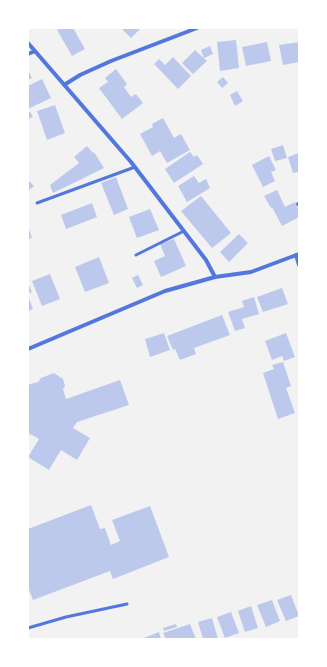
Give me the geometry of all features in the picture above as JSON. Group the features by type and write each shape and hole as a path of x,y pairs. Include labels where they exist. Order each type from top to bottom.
{"street":[{"path":"64,84 111,61 197,28"},
{"path":"28,43 135,167 206,260 214,277"},
{"path":"28,54 35,51"},
{"path":"28,349 98,318 165,291 214,277 251,272 298,255 299,266"}],"lane":[{"path":"37,203 135,167"},
{"path":"136,255 184,231"},
{"path":"28,628 66,617 127,604"}],"building":[{"path":"60,28 73,28 85,49 72,56 57,30"},
{"path":"121,28 141,28 131,38"},
{"path":"236,40 239,68 220,71 217,42"},
{"path":"267,42 271,61 246,66 242,47"},
{"path":"299,42 299,62 283,65 279,45"},
{"path":"210,46 213,54 204,58 201,50"},
{"path":"195,50 207,61 193,74 182,63"},
{"path":"173,57 191,76 178,89 154,64 159,59 165,65"},
{"path":"116,69 127,84 124,87 131,97 136,94 143,103 122,119 99,88 108,82 105,78"},
{"path":"28,70 32,78 28,80"},
{"path":"223,77 228,83 222,88 217,82"},
{"path":"42,79 51,98 28,109 28,86"},
{"path":"237,91 243,101 235,106 230,95"},
{"path":"55,105 65,133 47,140 37,111"},
{"path":"30,112 33,117 28,119 28,113"},
{"path":"163,118 174,138 181,134 190,150 167,163 160,151 152,156 140,134 153,127 152,124"},
{"path":"283,145 287,158 275,161 271,149"},
{"path":"87,146 93,153 94,152 104,168 53,193 50,185 79,163 74,157"},
{"path":"190,152 194,157 197,155 203,164 174,183 165,169"},
{"path":"299,153 299,172 293,173 288,157"},
{"path":"269,156 276,170 271,172 275,181 263,187 252,165"},
{"path":"194,176 199,183 206,179 210,188 187,202 178,186"},
{"path":"116,177 128,209 114,215 101,183"},
{"path":"28,180 34,186 28,191"},
{"path":"277,190 285,207 295,202 299,210 299,217 282,226 272,207 271,208 264,196"},
{"path":"201,196 231,233 212,248 181,211"},
{"path":"92,203 97,217 66,229 61,215"},
{"path":"150,209 159,230 137,238 129,217"},
{"path":"28,226 32,238 28,239"},
{"path":"239,234 248,243 229,262 220,252"},
{"path":"174,239 186,266 161,277 154,261 165,256 160,244"},
{"path":"99,257 109,283 85,292 75,267"},
{"path":"50,274 60,299 42,306 32,281"},
{"path":"138,275 143,285 137,288 132,278"},
{"path":"28,283 32,292 28,293"},
{"path":"282,288 288,304 263,312 257,297"},
{"path":"28,296 33,309 28,311"},
{"path":"254,297 259,314 242,319 245,328 235,331 228,312 244,307 242,301"},
{"path":"222,315 230,335 194,348 196,354 180,360 175,349 173,350 167,336"},
{"path":"164,333 170,350 150,357 145,339"},
{"path":"286,333 295,357 284,361 282,356 272,360 265,341"},
{"path":"283,362 291,386 286,388 295,413 278,419 263,373 274,369 272,365"},
{"path":"54,373 63,379 65,386 63,389 66,399 120,380 129,405 77,422 73,428 90,438 77,460 61,450 49,470 28,457 39,439 30,434 28,435 28,387 30,384 38,382 41,378"},
{"path":"91,505 100,529 105,528 111,545 120,541 112,520 150,506 169,557 113,579 110,571 33,600 28,587 28,529"},
{"path":"291,595 299,616 286,621 277,600"},
{"path":"272,600 280,621 266,627 257,605"},
{"path":"251,606 258,628 245,632 238,611"},
{"path":"231,612 239,633 225,638 217,617"},
{"path":"212,618 218,639 203,639 198,622"},
{"path":"176,624 177,627 164,631 163,628"},
{"path":"190,624 196,639 166,639 163,633"},
{"path":"159,632 161,639 141,639"}]}
